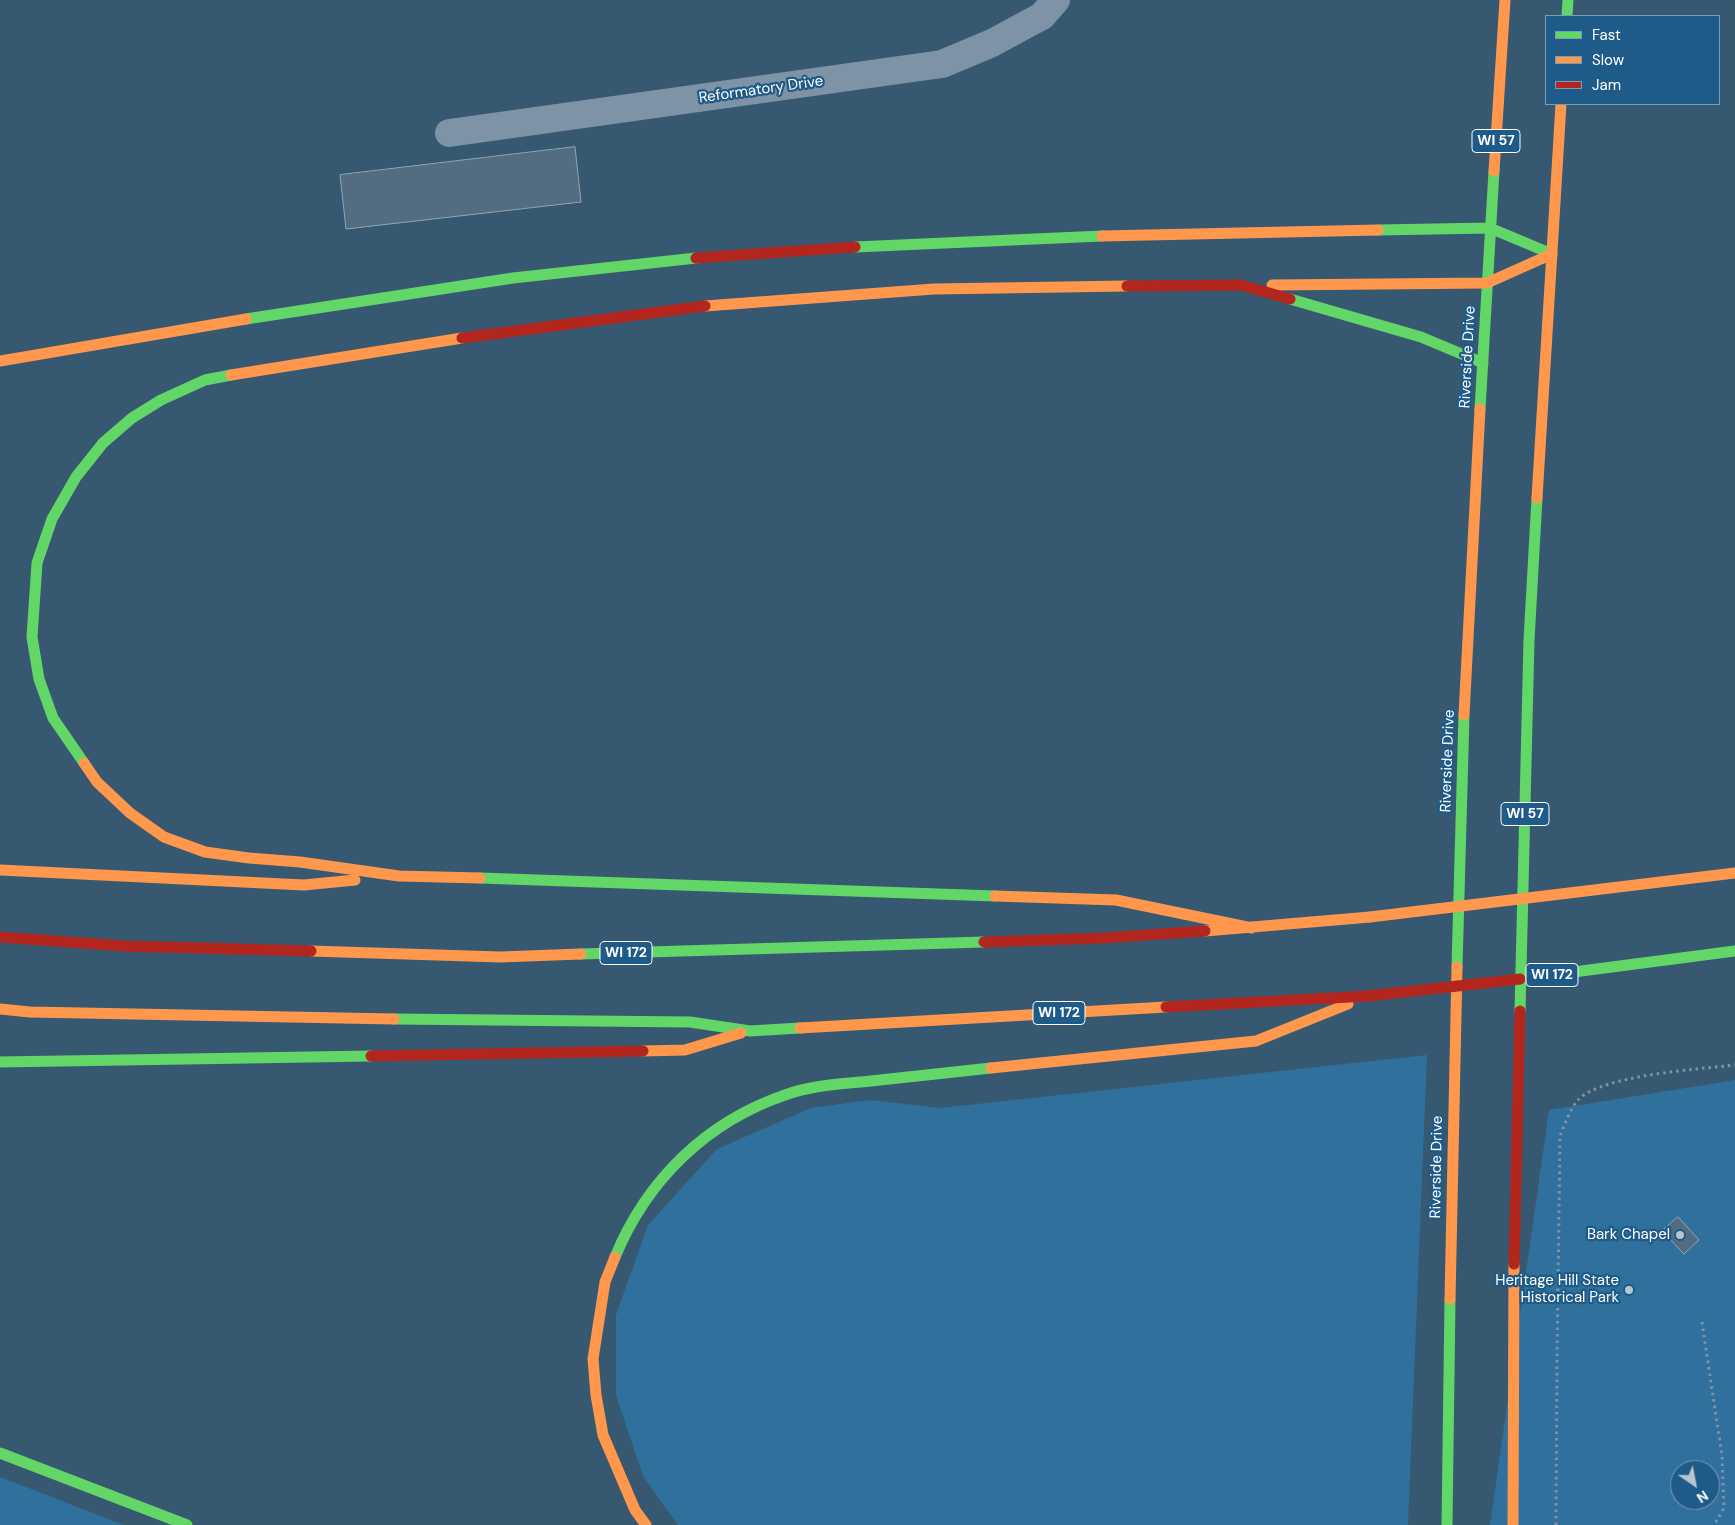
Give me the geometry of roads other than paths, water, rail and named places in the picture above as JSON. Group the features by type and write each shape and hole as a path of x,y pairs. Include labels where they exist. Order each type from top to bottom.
{"main road":[{"name":"Riverside Drive","path":"1447,1525 1451,1214 1459,854 1468,628 1490,228 1505,0"},
{"path":"1567,15 1568,0"},
{"name":"WI 57","path":"1513,1525 1515,1244 1529,640 1561,105"},
{"path":"0,360 404,294 537,275 838,247 981,240 1490,228 1552,254"},
{"path":"1252,928 1116,900 399,876 300,862 205,852 164,837 130,812 97,782 53,718 39,679 32,638 37,563 52,519 76,477 103,444 132,418 161,400 205,380 255,370 481,335 699,306 934,289 1487,283 1552,254"},
{"path":"1240,285 1421,336 1483,363"},
{"path":"0,870 304,886 399,876"},
{"name":"WI 172","path":"0,936 124,946 500,957 1103,938 1252,928 1370,917 1735,873"},
{"name":"WI 172","path":"0,1009 30,1012 307,1018 690,1022 750,1031 1368,996 1556,975 1735,951"},
{"path":"646,1525 635,1510 603,1435 596,1395 593,1359 598,1320 605,1282 621,1243 645,1200 677,1162 706,1136 739,1114 786,1094 829,1085 1256,1041 1368,996"},
{"path":"0,1062 685,1050 750,1031"},
{"path":"0,1454 186,1525"}],"street":[{"name":"Reformatory Drive","path":"449,134 942,64 992,43 1042,16 1056,0"}],"place":[{"name":"Bark Chapel","path":"1680,1235"},
{"name":"Heritage Hill State Historical Park","path":"1629,1290"}]}
